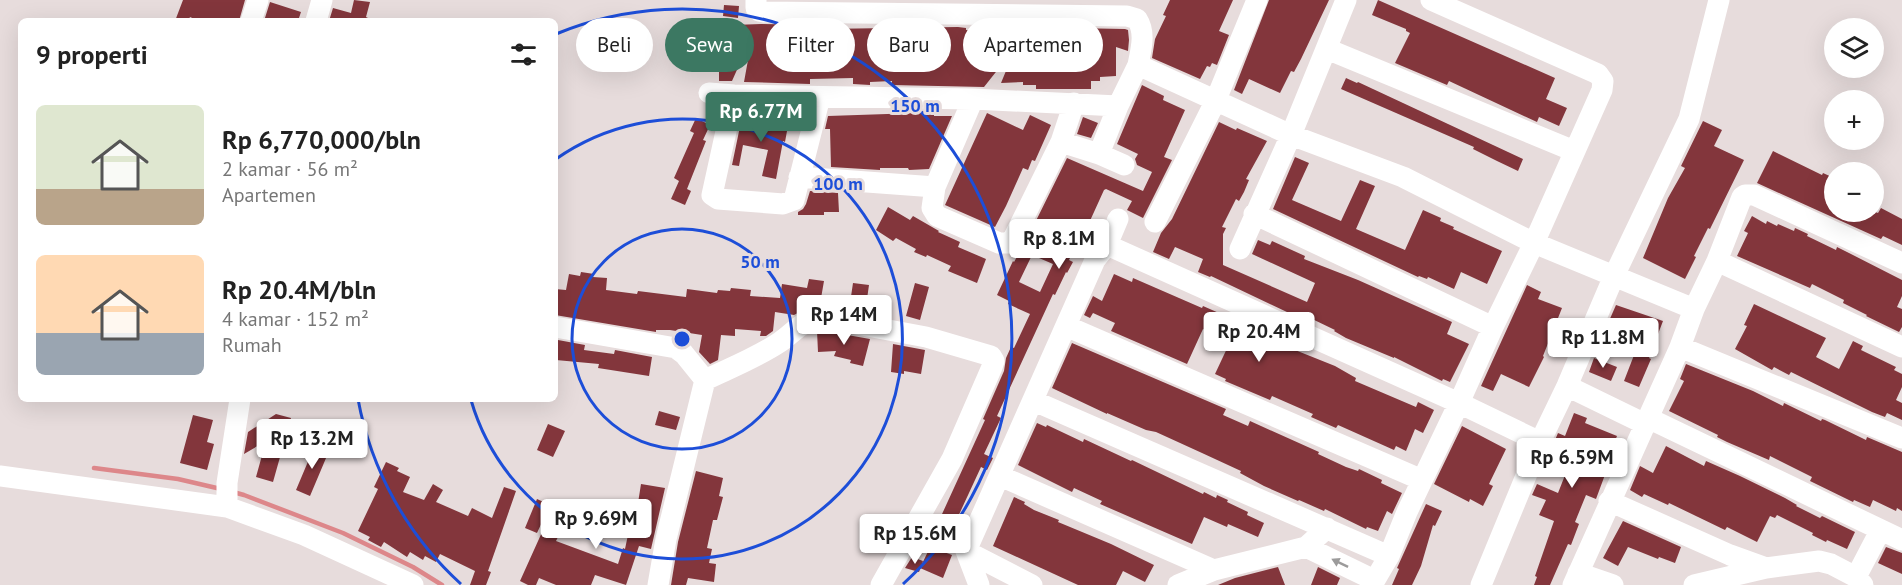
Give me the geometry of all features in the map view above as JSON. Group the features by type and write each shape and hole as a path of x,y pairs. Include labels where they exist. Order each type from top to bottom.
{"street":[{"path":"252,18 258,0"},
{"path":"317,18 322,0"},
{"path":"756,0 756,8 764,12 1127,16 1137,19 1142,27 1138,65 1118,105 1099,154"},
{"path":"1155,222 1215,102 1257,0"},
{"path":"1240,249 1291,135 1346,0"},
{"path":"1306,547 1373,583 1389,556 1602,90 1603,81 1598,74 1431,0"},
{"path":"1481,585 1540,442 1567,386 1614,276 1689,119 1719,0"},
{"path":"1327,49 1574,151"},
{"path":"1138,65 1291,135 1403,177 1534,243 1694,309"},
{"path":"709,93 1118,105"},
{"path":"734,95 712,195 718,199 787,204 794,200 820,97"},
{"path":"973,99 934,187 932,208 937,216 999,243 1009,243 1014,237 1061,142 1074,103"},
{"path":"1061,142 1124,165"},
{"path":"799,177 934,187"},
{"path":"1613,585 1575,579 1680,347 1694,309 1743,197 1749,194 1754,195 1902,263"},
{"path":"1254,214 1493,327"},
{"path":"978,585 966,551 1095,260 1107,245 1118,219"},
{"path":"1107,245 1459,403 1540,442"},
{"path":"1716,261 1902,347"},
{"path":"705,380 749,360 780,342 808,321 819,317 926,337 991,356 992,367 952,459 881,585"},
{"path":"1066,326 1422,480"},
{"path":"558,328 676,348 684,354 705,380"},
{"path":"1680,347 1902,438"},
{"path":"658,585 666,539 705,380"},
{"path":"1567,386 1902,540"},
{"path":"1034,401 1389,556"},
{"path":"227,495 240,402"},
{"path":"0,476 227,495 304,535 413,585"},
{"path":"1000,476 1214,570"},
{"path":"1609,501 1730,555 1766,568"},
{"path":"1178,585 1214,570 1306,547 1327,528"},
{"path":"1694,585 1766,568 1819,561 1831,564 1859,581 1880,531"},
{"path":"966,551 1032,585"}],"building":[{"path":"183,0 245,0 240,18 176,18"},
{"path":"354,0 370,2 366,17 368,18 330,18 333,8 351,13"},
{"path":"1170,0 1233,0 1219,31 1229,35 1217,65 1212,63 1210,67 1207,66 1200,79 1152,58 1155,39 1166,16 1163,15"},
{"path":"1269,0 1329,0 1301,59 1294,72 1291,71 1280,93 1249,79 1242,94 1234,90"},
{"path":"1378,0 1555,78 1546,99 1567,108 1559,126 1539,117 1537,122 1449,81 1447,85 1395,63 1410,33 1406,29 1372,15"},
{"path":"270,2 301,12 299,18 265,18"},
{"path":"724,5 739,6 738,18 723,16"},
{"path":"754,24 766,24 766,72 855,72 855,29 867,28 867,72 951,72 951,27 958,27 963,28 963,72 996,72 984,87 892,85 892,81 870,82 870,85 853,84 853,78 810,79 810,84 744,82 746,72 754,72"},
{"path":"1103,29 1128,30 1128,51 1116,47 1116,76 1100,77 1100,81 1091,81 1091,89 1036,89 1036,85 1023,85 1023,82 1001,83 1006,72 1103,72"},
{"path":"719,72 736,72 732,81 719,81"},
{"path":"1346,78 1523,159 1518,171 1473,149 1474,147 1341,89"},
{"path":"1142,85 1164,96 1163,100 1185,110 1164,157 1172,160 1143,218 1127,210 1132,201 1104,190 1069,260 1073,262 1055,295 1053,294 997,416 1001,418 984,454 993,458 987,470 981,467 950,534 952,535 944,552 952,555 943,578 920,568 935,537 932,536 985,420 983,419 1004,371 1006,358 1011,347 1014,348 1030,314 1008,304 1009,301 997,295 1067,158 1143,191 1152,172 1137,165 1135,159 1138,154 1117,144","holes":["1032,255 1053,264 1040,292 1019,282"]},
{"path":"917,111 934,112 934,116 952,116 929,169 880,168 880,170 831,167 830,129 825,129 828,116 917,113"},
{"path":"743,112 754,114 752,123 787,131 776,179 762,176 768,150 743,145 739,166 732,165"},
{"path":"987,113 1023,130 1030,115 1051,125 1035,161 1032,160 1028,170 1023,168 995,227 945,205"},
{"path":"1083,117 1098,123 1091,138 1077,134"},
{"path":"696,118 710,125 687,189 691,191 685,205 671,199 679,181 674,178 694,133 690,131"},
{"path":"1703,121 1722,130 1714,146 1744,160 1694,256 1696,257 1685,279 1643,258 1668,198 1685,168 1681,166"},
{"path":"1219,122 1267,141 1246,179 1249,180 1244,192 1239,201 1236,199 1222,227 1226,228 1223,234 1223,265 1307,302 1315,283 1252,254 1258,240 1270,245 1272,241 1305,256 1304,259 1358,280 1452,322 1447,334 1469,344 1450,382 1443,379 1442,381 1394,357 1346,338 1308,317 1306,321 1198,272 1203,259 1175,247 1169,259 1153,252 1161,233 1172,219"},
{"path":"1773,151 1822,175 1823,173 1824,213 1757,183"},
{"path":"1295,157 1309,163 1292,200 1341,221 1360,180 1375,186 1356,229 1405,250 1423,210 1441,218 1440,221 1454,227 1453,229 1502,251 1487,284 1461,272 1454,289 1428,277 1427,279 1418,277 1273,209"},
{"path":"810,191 838,193 839,212 824,212 824,215 798,215 806,204"},
{"path":"888,207 910,220 913,216 938,232 960,242 958,247 986,259 977,283 948,271 951,266 914,252 916,249 896,238 893,241 876,230"},
{"path":"1884,210 1902,219 1902,245 1883,236 1881,239 1843,222 1884,222"},
{"path":"1752,216 1766,224 1767,221 1794,231 1795,228 1808,234 1807,236 1836,250 1837,247 1902,280 1902,296 1897,307 1902,309 1902,327 1899,332 1866,316 1843,303 1844,300 1812,284 1810,288 1737,256 1748,233 1744,231"},
{"path":"581,272 594,274 593,277 607,278 606,290 686,297 687,289 717,293 718,290 730,291 731,288 751,290 750,296 780,298 782,284 807,288 809,279 824,281 820,304 794,315 775,312 773,331 766,336 760,336 761,331 735,329 735,336 721,335 718,360 710,364 699,352 702,335 670,330 656,330 656,332 558,316 558,289 566,290 569,274 580,276"},
{"path":"1114,274 1132,282 1133,278 1202,308 1203,306 1228,317 1234,321 1233,323 1249,330 1247,333 1273,345 1275,342 1335,366 1356,378 1355,381 1416,407 1418,402 1434,410 1423,433 1415,429 1406,451 1396,446 1394,450 1338,425 1336,428 1311,417 1313,414 1272,396 1270,400 1225,381 1226,379 1215,374 1230,342 1203,329 1187,364 1111,331 1115,323 1093,313 1090,318 1084,315 1093,296 1102,301"},
{"path":"853,283 869,285 865,313 849,310"},
{"path":"915,283 929,287 920,320 906,316"},
{"path":"1527,285 1541,292 1538,299 1562,308 1544,357 1529,387 1501,374 1493,391 1481,386"},
{"path":"1754,304 1826,338 1816,357 1839,369 1853,341 1863,346 1861,350 1896,367 1894,370 1902,374 1902,387 1896,400 1902,403 1902,420 1887,413 1885,417 1872,412 1791,372 1789,375 1774,367 1772,370 1735,349 1747,326 1744,325"},
{"path":"1616,305 1663,321 1639,387 1624,381 1636,350 1632,349 1638,335 1636,335 1637,332 1609,321"},
{"path":"817,331 870,339 863,366 834,356 836,351 818,352"},
{"path":"558,340 585,345 584,350 614,354 615,350 652,357 649,376 598,368 599,364 558,360"},
{"path":"1072,343 1226,409 1223,415 1248,426 1250,421 1319,452 1318,454 1346,467 1358,471 1359,469 1382,480 1381,483 1402,493 1392,514 1387,511 1378,531 1367,527 1366,529 1325,509 1324,511 1264,486 1240,473 1241,471 1052,388"},
{"path":"893,344 925,350 921,374 904,371 904,374 891,372"},
{"path":"1594,358 1617,367 1611,381 1589,372"},
{"path":"1686,364 1753,391 1783,406 1784,403 1821,421 1825,420 1866,440 1867,437 1902,452 1902,511 1897,508 1896,511 1873,500 1870,507 1854,500 1853,502 1810,481 1812,477 1770,456 1769,460 1727,442 1717,437 1718,435 1669,411 1684,381 1680,379"},
{"path":"659,411 680,417 676,430 655,425"},
{"path":"1574,413 1587,418 1585,423 1617,436 1596,499 1586,495 1575,522 1579,524 1571,545 1568,544 1550,585 1534,585 1554,521 1539,515 1546,500 1532,495 1537,484 1558,493 1573,455 1552,447 1558,433 1565,436"},
{"path":"276,414 291,418 273,482 256,477 266,441 244,454 248,432"},
{"path":"193,415 213,420 207,442 214,444 207,470 180,463"},
{"path":"1037,423 1046,427 1047,425 1083,442 1084,439 1203,494 1204,492 1216,498 1217,495 1228,500 1227,502 1248,512 1247,515 1264,523 1258,537 1204,517 1192,544 1100,504 1102,501 1074,488 1072,492 1018,465"},
{"path":"548,424 565,431 553,457 537,450"},
{"path":"1462,426 1506,449 1489,484 1493,486 1483,506 1470,499 1469,502 1434,484"},
{"path":"315,445 329,451 310,496 296,490"},
{"path":"1666,446 1704,466 1706,461 1740,476 1820,518 1822,516 1855,532 1847,549 1827,540 1826,542 1777,515 1775,518 1770,516 1757,542 1727,527 1725,530 1669,503 1668,505 1644,494 1642,497 1630,490 1640,466 1653,473"},
{"path":"386,462 399,468 397,471 410,477 403,492 424,500 433,484 443,490 436,502 468,516 472,508 492,518 504,487 516,491 488,571 491,572 486,585 470,585 475,571 440,554 436,562 425,556 423,560 410,552 407,557 384,542 381,547 368,540 370,537 358,531 378,489 374,487"},
{"path":"696,471 723,478 719,496 723,497 717,520 713,520 707,548 712,549 709,563 716,564 714,582 688,578 686,585 671,585 678,542"},
{"path":"641,484 665,488 651,549 639,546 626,585 595,575 591,585 556,585 539,578 536,585 528,585 520,581 543,530 558,537 556,541 618,564 623,548 625,549"},
{"path":"1014,497 1025,502 1024,504 1034,510 1059,520 1058,522 1154,565 1145,582 1123,571 1116,585 1078,585 993,546"},
{"path":"537,499 550,505 537,533 525,528"},
{"path":"1426,504 1442,511 1435,526 1433,525 1421,566 1412,585 1392,585 1399,569 1397,568"},
{"path":"1623,521 1681,547 1675,563 1628,547 1618,566 1603,558"},
{"path":"1886,547 1902,553 1902,574 1878,563"},
{"path":"912,557 923,561 919,572 905,568"},
{"path":"1278,567 1285,585 1218,585 1235,578"},
{"path":"1318,567 1340,578 1337,585 1311,585"}],"waterway":[{"path":"94,468 178,479 221,489"},
{"path":"233,492 343,533 413,567 442,585"}]}
